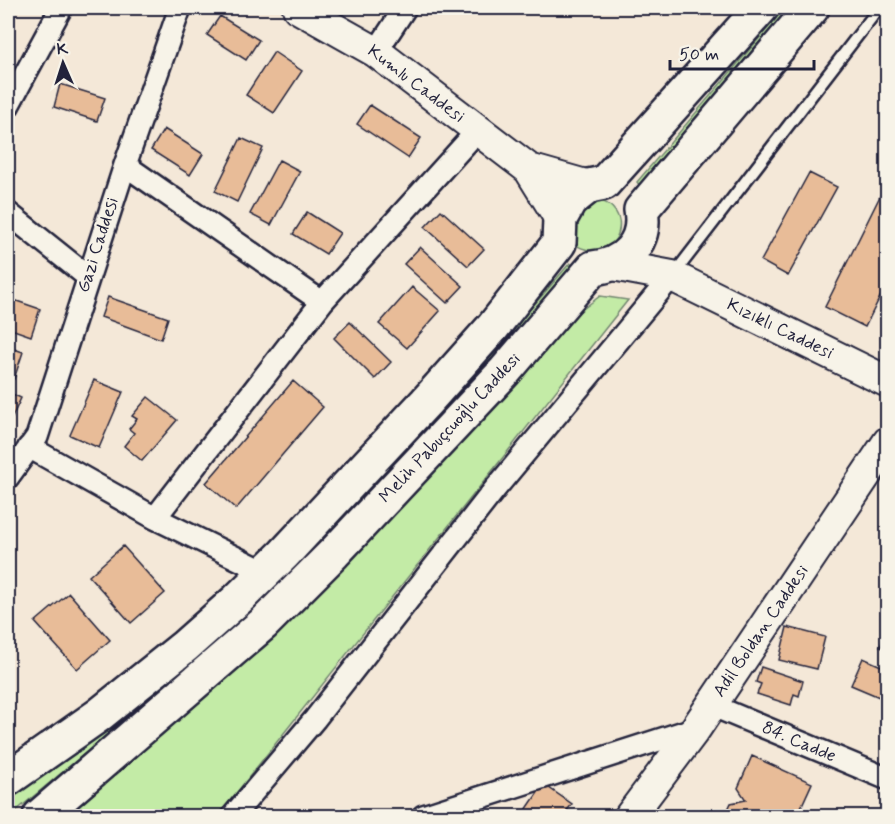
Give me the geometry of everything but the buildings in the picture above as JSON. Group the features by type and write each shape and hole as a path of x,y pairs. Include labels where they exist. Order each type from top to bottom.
{"main road":[{"name":"Melih Pabuçcuoğlu Caddesi","path":"8,779 99,715 185,646 265,572 426,402 493,327 560,231 570,201 596,185 761,8"},
{"name":"Melih Pabuçcuoğlu Caddesi","path":"40,816 264,624 334,554 603,267 627,255 640,224 812,8"},
{"path":"596,185 621,189 629,195 640,224"},
{"path":"560,231 570,257 578,262 603,267"}],"street":[{"path":"8,106 61,8"},
{"name":"Gazi Caddesi","path":"8,477 37,437 125,165 180,8"},
{"name":"Kumlu Caddesi","path":"298,8 376,52 530,169"},
{"path":"376,52 405,8"},
{"path":"155,518 322,302 478,130"},
{"path":"125,165 322,302"},
{"path":"530,169 596,185"},
{"path":"530,169 560,231"},
{"path":"8,213 88,277"},
{"path":"640,224 672,276"},
{"path":"603,267 672,276"},
{"path":"233,816 315,719 495,489 672,276"},
{"name":"Kızıklı Caddesi","path":"672,276 888,382"},
{"name":"Adil Boldan Caddesi","path":"630,816 704,716 888,442"},
{"path":"29,447 155,518 265,572"},
{"path":"423,816 704,716"},
{"name":"84. Cadde","path":"704,716 885,772"}],"lane":[{"path":"672,276 879,8"}],"green space":[{"path":"785,8 794,8 641,187 637,182"},
{"path":"595,199 608,204 616,212 619,222 614,241 607,248 597,251 583,249 576,244 569,218"},
{"path":"570,263 575,267 506,349 268,600 8,816 8,800 46,772 396,457 496,349"},
{"path":"600,296 628,300 218,816 63,816 203,696 387,522 579,312"}]}
